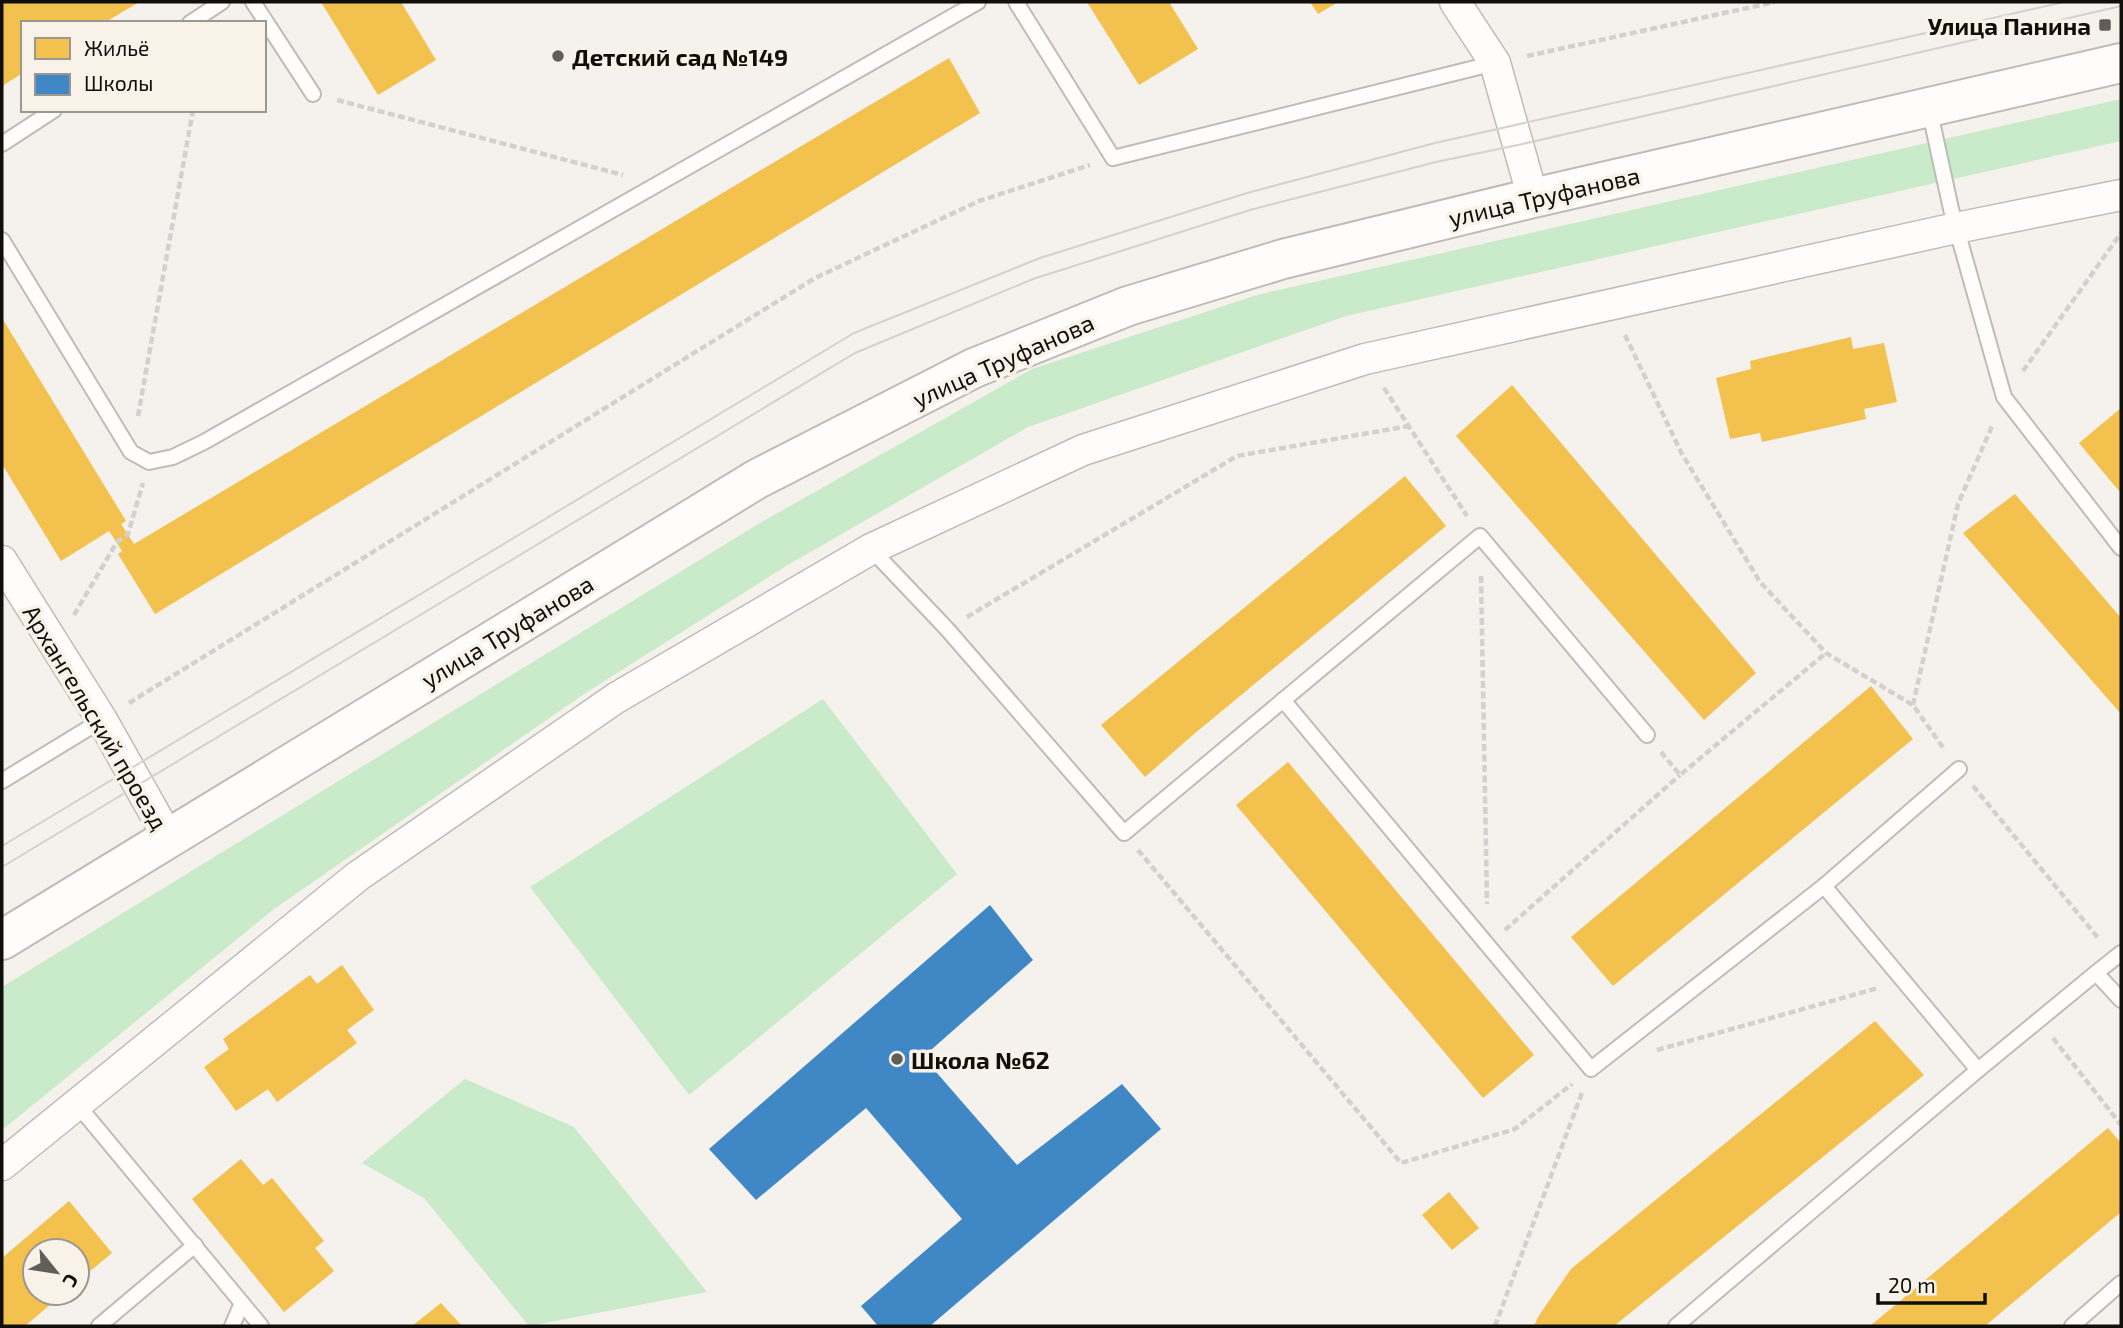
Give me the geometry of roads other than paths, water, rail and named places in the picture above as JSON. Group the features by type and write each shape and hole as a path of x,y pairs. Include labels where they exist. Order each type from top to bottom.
{"street":[{"path":"1455,2 1495,63 1533,198"},
{"name":"улица Труфанова","path":"2,940 757,479 974,368 1141,302 1283,259 1533,198 2121,63"},
{"path":"2,1165 358,876 616,698 871,549 1083,450 1365,359 1956,228 2121,195"},
{"name":"Архангельский проезд","path":"2,561 102,720 169,839"}],"lane":[{"path":"193,21 222,2"},
{"path":"253,2 265,21"},
{"path":"2,240 131,452 149,462 173,457 204,442 978,2"},
{"path":"1016,2 1113,158 1495,63"},
{"path":"266,22 313,94"},
{"path":"1928,106 1956,228 2004,397 2121,548"},
{"path":"2,144 51,112"},
{"path":"2109,534 2121,524"},
{"path":"871,549 947,629 1124,833 1480,536 1647,735"},
{"path":"1283,700 1591,1069 1824,886 1959,769"},
{"path":"2,781 102,720"},
{"path":"1824,886 1978,1070"},
{"path":"1676,1326 1978,1070 2118,956"},
{"path":"2096,973 2121,1000"},
{"path":"76,1103 261,1326"},
{"path":"99,1326 195,1245"},
{"path":"2072,1326 2121,1283"},
{"path":"232,1326 242,1303"}],"tram line":[{"path":"2,846 854,333 1040,258 1247,193 1435,143 2064,2"},
{"path":"2,867 855,353 1033,279 1250,210 1436,162 2121,6"}],"place":[{"name":"Улица Панина","path":"2105,25"},
{"name":"Детский сад №149","path":"558,56"},
{"name":"Школа №62","path":"897,1059"}]}
